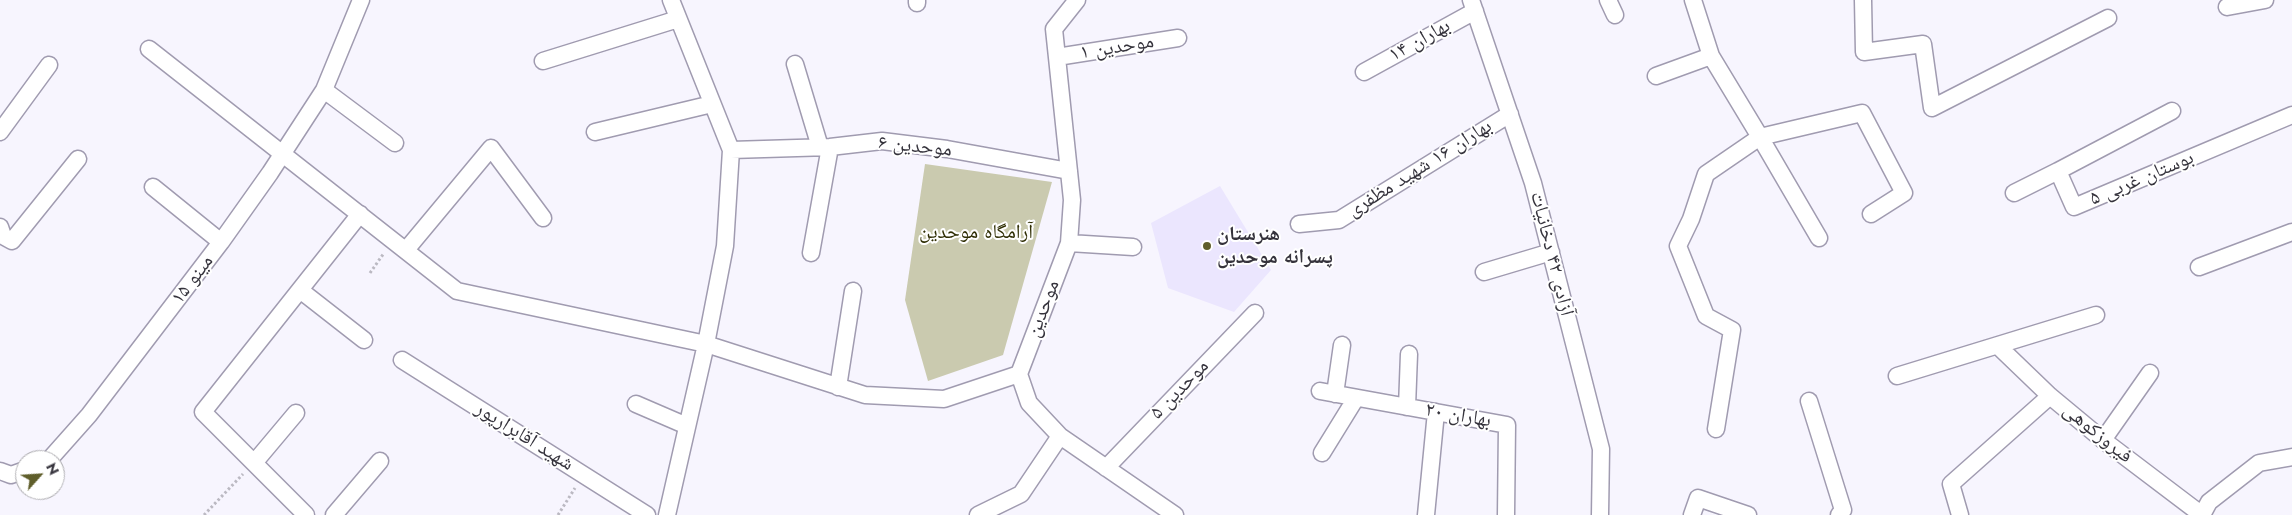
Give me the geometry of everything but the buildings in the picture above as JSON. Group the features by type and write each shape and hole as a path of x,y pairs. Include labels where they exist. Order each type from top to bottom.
{"street":[{"name":"مینو ۱۵","path":"58,450 89,415 222,242 283,153 324,90 361,0"},
{"path":"671,0 731,150 725,246 671,514"},
{"name":"موحدین","path":"1019,374 1069,243 1072,200 1054,29 1076,0"},
{"path":"1608,0 1615,15"},
{"path":"1693,0 1711,56 1818,238"},
{"path":"1863,0 1864,52 1923,44 1932,108 2108,18"},
{"path":"2227,7 2264,0"},
{"name":"بهاران ۱۴","path":"1364,72 1473,6"},
{"name":"آزادی ۴۲ دخانیات","path":"1473,6 1533,183 1601,450 1600,515"},
{"path":"543,61 678,19"},
{"name":"موحدین ۱","path":"1057,57 1178,38"},
{"path":"149,49 457,291 706,344 865,395 944,399 1019,374 1029,403 1060,436 1175,515"},
{"path":"1656,76 1711,56"},
{"path":"795,64 825,147 811,253"},
{"path":"0,132 48,66"},
{"path":"324,90 395,143"},
{"path":"595,132 712,104"},
{"path":"2014,193 2172,110"},
{"path":"1716,429 1732,330 1706,316 1678,246 1691,220 1706,174 1760,137 1862,113 1904,193 1871,214"},
{"name":"بهاران ۱۶ شهید مظفری","path":"1300,224 1339,220 1510,114"},
{"name":"بوستان غربی ۵","path":"2058,171 2074,208 2292,115"},
{"name":"موحدین ۶","path":"731,150 825,147 882,140 947,149 1069,171"},
{"path":"406,250 491,148 543,218"},
{"path":"0,227 3,236 12,241 78,159"},
{"path":"154,187 222,242"},
{"path":"306,515 203,412 360,214"},
{"path":"2199,267 2292,232"},
{"path":"1069,243 1133,247"},
{"path":"1484,272 1551,252"},
{"path":"300,290 364,340"},
{"path":"838,387 853,291"},
{"name":"موحدین ۵","path":"1106,468 1255,312"},
{"path":"1897,376 2096,315"},
{"name":"بهاران ۲۰","path":"1342,345 1327,392 1507,425 1506,515"},
{"name":"فیروزکوهی","path":"1998,346 2050,396 2103,440 2202,515"},
{"path":"1407,407 1409,354"},
{"name":"شهید آقابرارپور","path":"402,360 647,515"},
{"path":"2103,440 2150,373"},
{"path":"1960,515 1951,484 2050,396"},
{"path":"1322,453 1356,398"},
{"path":"1809,401 1843,510 1839,515"},
{"path":"636,404 688,426"},
{"path":"1426,515 1436,412"},
{"path":"254,463 296,413"},
{"path":"978,515 1021,494 1060,436"},
{"path":"2202,515 2209,502 2259,463 2292,457"},
{"path":"334,515 380,461"},
{"path":"0,471 11,475 15,474"},
{"path":"1692,515 1698,498 1748,515"}],"path":[{"path":"370,273 392,240"},
{"path":"204,515 254,463"},
{"path":"558,515 583,475"}],"shaded area":[{"name":"هنرستان پسرانه موحدین","path":"1220,186 1271,270 1234,312 1168,288 1151,223"}],"green space":[{"name":"آرامگاه موحدین","path":"925,164 1052,182 1003,355 928,381 905,300"}],"place":[{"name":"هنرستان پسرانه موحدین","path":"1207,246"}]}
